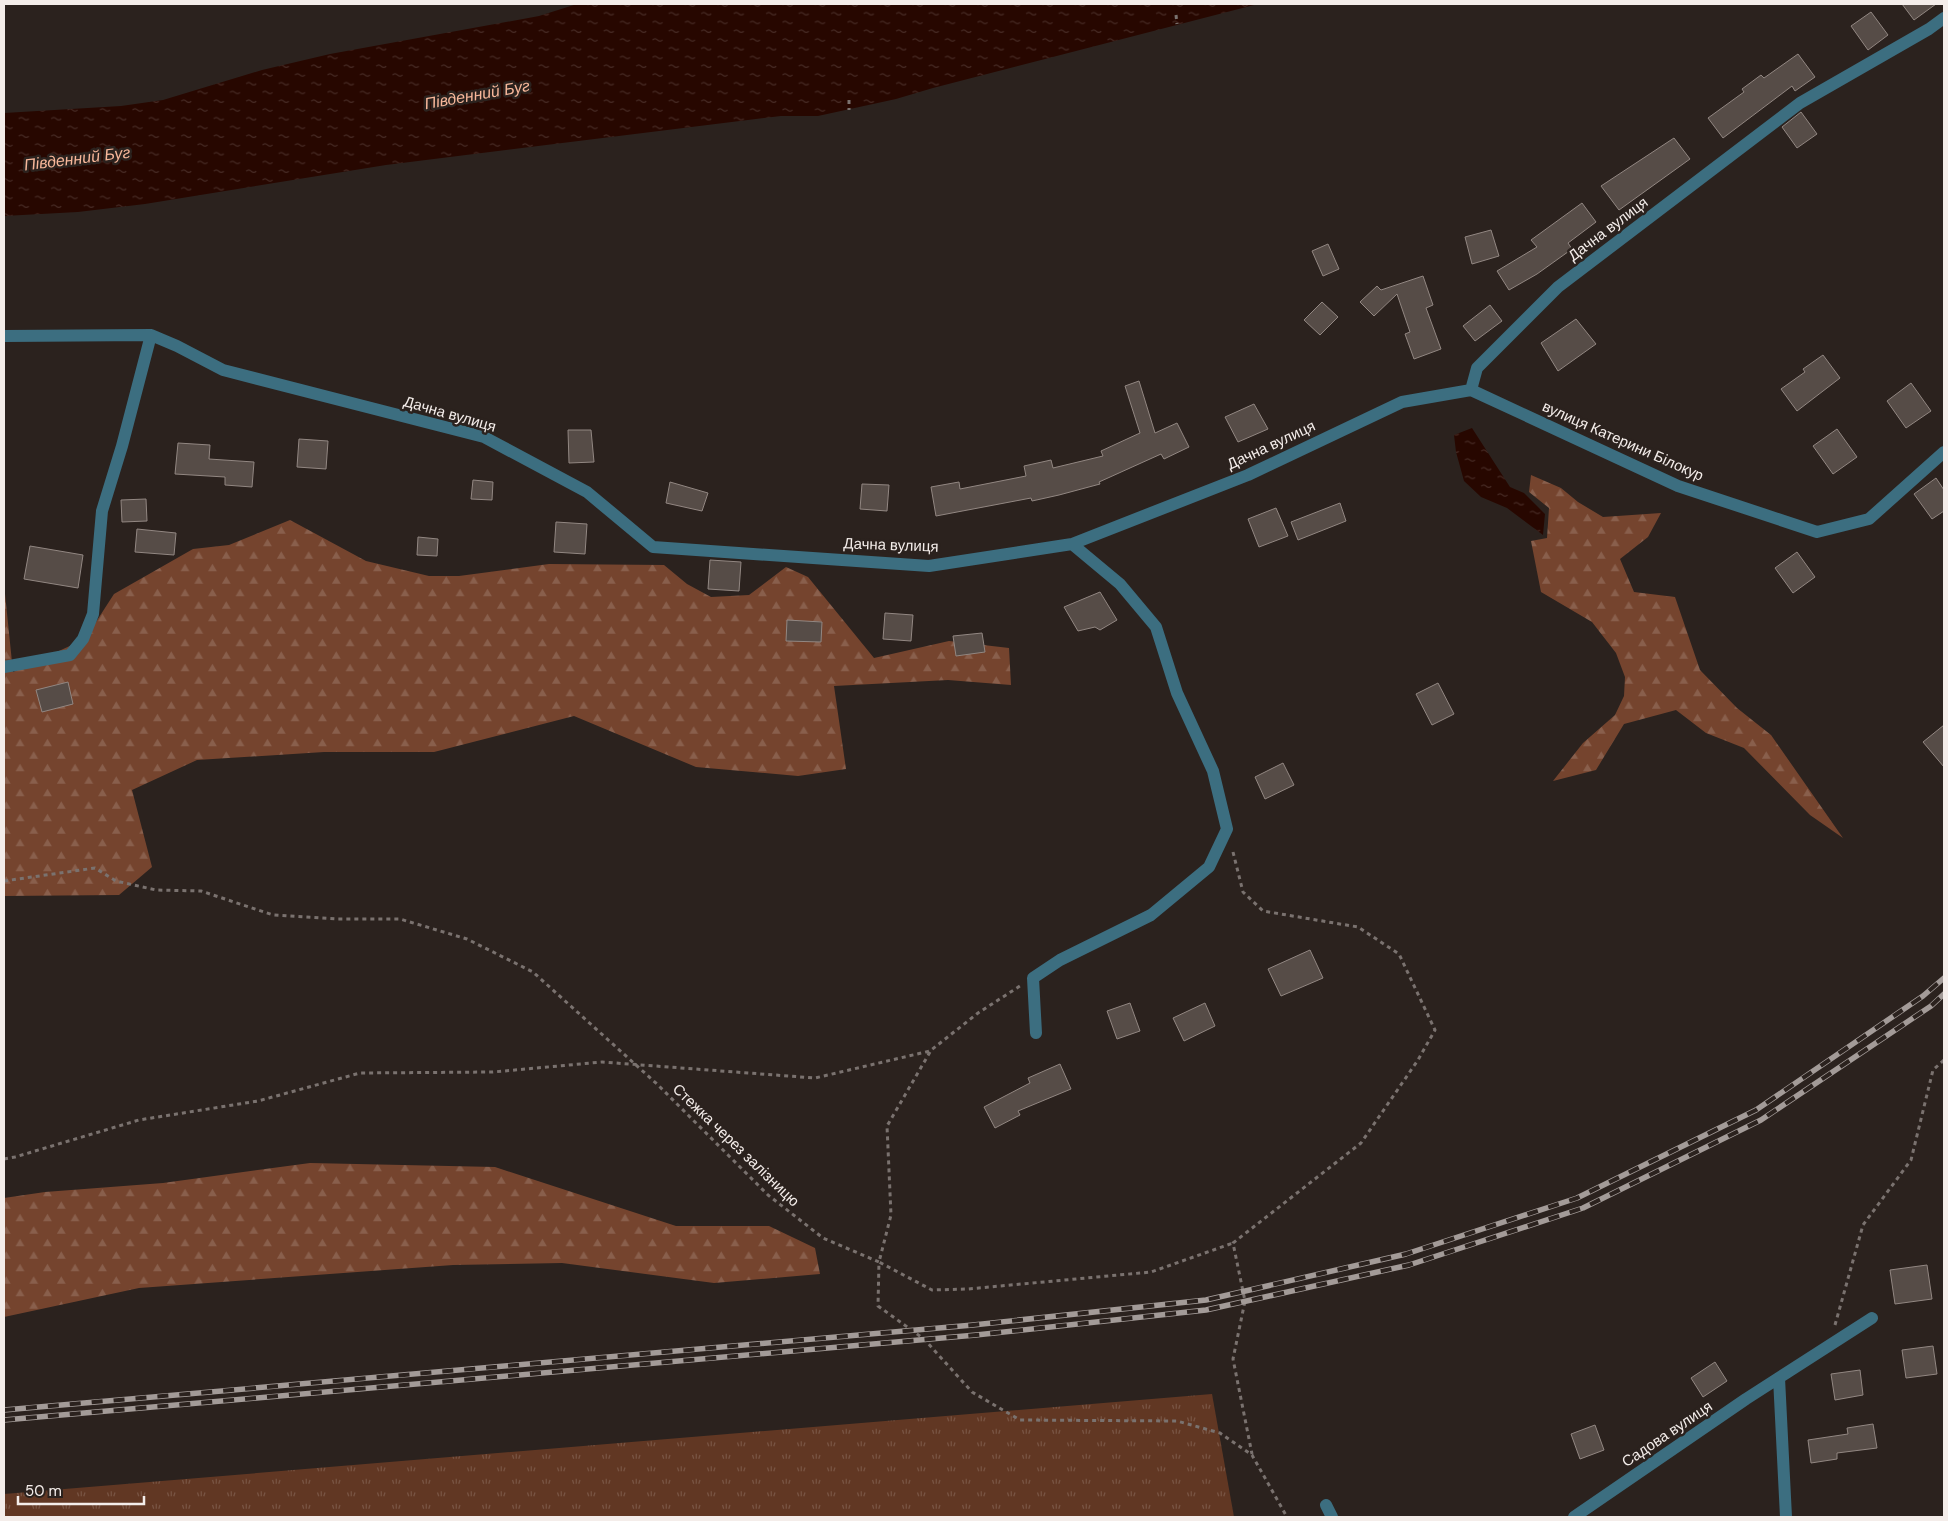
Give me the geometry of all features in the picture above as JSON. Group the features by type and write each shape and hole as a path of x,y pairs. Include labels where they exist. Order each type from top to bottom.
{"street":[{"name":"Дачна вулиця","path":"151,335 224,370 484,438 587,492 653,547 929,566 1072,544 1248,475 1402,402 1471,390 1477,368 1558,287 1800,103 1929,29 1944,18"},
{"path":"4,336 151,335 122,446 102,511 93,614 83,639 70,655 4,667"},
{"name":"вулиця Катерини Білокур","path":"1471,390 1678,486 1817,532 1869,519 1944,452"},
{"path":"1036,1033 1033,978 1060,960 1151,915 1209,867 1227,829 1213,771 1177,693 1156,627 1120,584 1072,544"},
{"name":"Садова вулиця","path":"1574,1517 1779,1378 1872,1318"},
{"path":"1779,1378 1786,1517"},
{"path":"1326,1505 1332,1517"}],"path":[{"path":"1176,15 1177,24"},
{"path":"849,100 849,110"},
{"name":"Стежка через залізницю","path":"4,881 95,868 116,881 156,890 200,891 273,915 337,919 400,919 467,939 534,972 636,1066 768,1196 823,1238 879,1262 932,1290 968,1289 1151,1272 1233,1243 1361,1143 1418,1060 1434,1030 1400,954 1358,927 1263,912 1243,892 1227,829"},
{"path":"1033,978 978,1013 930,1051 887,1126 890,1215 879,1262 878,1306 924,1339 972,1392 1020,1420 1177,1421 1220,1433 1252,1455"},
{"path":"4,1159 139,1120 258,1101 360,1073 493,1072 602,1062 815,1078 930,1051"},
{"path":"1829,1346 1863,1225 1912,1160 1933,1070 1944,1060"},
{"path":"1233,1243 1245,1301 1233,1359 1252,1455 1287,1517"}],"green space":[{"path":"1531,475 1561,488 1578,502 1603,517 1661,513 1648,537 1620,559 1634,592 1675,597 1700,670 1737,708 1771,735 1843,838 1810,815 1744,748 1706,733 1676,710 1624,724 1596,770 1553,781 1583,743 1615,715 1624,696 1625,677 1616,653 1592,622 1541,592 1531,541 1547,538 1549,508 1529,492"},
{"path":"290,520 366,561 429,576 459,576 549,564 664,565 687,584 711,597 749,595 786,567 808,577 874,658 949,641 1009,648 1011,685 948,680 834,686 846,769 798,776 696,767 574,716 434,752 324,752 197,760 132,790 152,867 119,895 4,896 4,584 13,672 85,639 114,594 193,549 229,545"},
{"path":"310,1163 495,1167 676,1226 769,1226 815,1248 820,1274 714,1283 562,1263 453,1265 139,1288 4,1317 4,1198 45,1192 163,1183"},
{"path":"1212,1394 1234,1517 4,1517 4,1494"}],"water":[{"name":"Південний Буг","path":"577,4 1258,4 896,99 818,116 781,116 386,165 145,204 78,212 4,216 4,113 121,106 163,100 262,70 330,54 539,16"},
{"path":"1472,428 1510,487 1524,493 1545,514 1543,535 1507,508 1481,497 1464,481 1456,452 1454,435"}],"building":[{"path":"1902,4 1936,4 1914,20"},
{"path":"1871,12 1888,35 1868,50 1851,26"},
{"path":"1798,54 1815,77 1795,91 1792,86 1723,138 1708,118 1744,92 1742,89 1761,75 1764,78"},
{"path":"1801,112 1817,134 1797,148 1782,127"},
{"path":"1674,138 1690,159 1619,210 1601,186"},
{"path":"1582,203 1596,222 1568,243 1572,249 1537,274 1509,290 1497,271 1537,247 1531,240"},
{"path":"1491,230 1499,256 1472,264 1465,237"},
{"path":"1328,244 1339,269 1323,276 1312,251"},
{"path":"1423,276 1433,305 1426,308 1441,349 1414,359 1405,334 1410,332 1397,294 1374,316 1360,302 1377,286 1381,290"},
{"path":"1322,302 1338,317 1320,335 1304,320"},
{"path":"1490,305 1502,321 1475,341 1463,326"},
{"path":"1576,319 1596,344 1558,371 1541,343"},
{"path":"1823,355 1840,378 1797,411 1781,389 1805,372 1803,369"},
{"path":"1139,381 1155,433 1177,423 1189,447 1164,459 1161,454 1099,482 1100,484 1032,501 1031,498 936,516 931,487 959,482 960,489 1026,476 1024,466 1051,460 1053,468 1103,456 1101,451 1140,433 1125,386"},
{"path":"1911,383 1931,411 1906,428 1887,401"},
{"path":"1254,404 1268,429 1238,442 1225,417"},
{"path":"1837,429 1857,457 1833,474 1813,446"},
{"path":"568,430 591,430 594,462 569,463"},
{"path":"299,439 328,441 326,469 297,467"},
{"path":"178,443 210,445 209,459 254,462 252,487 225,485 225,477 175,474"},
{"path":"1936,478 1944,490 1944,511 1932,519 1914,494"},
{"path":"473,480 493,482 492,500 471,499"},
{"path":"670,482 708,493 702,511 666,503"},
{"path":"862,484 889,485 887,511 860,509"},
{"path":"146,499 147,521 122,522 121,500"},
{"path":"1340,503 1346,521 1298,540 1291,522"},
{"path":"1276,508 1288,536 1259,547 1248,519"},
{"path":"556,522 587,524 585,554 554,552"},
{"path":"137,529 176,533 174,555 135,552"},
{"path":"418,537 438,539 437,556 417,555"},
{"path":"30,546 83,555 78,588 24,579"},
{"path":"1797,552 1815,577 1793,593 1775,568"},
{"path":"710,560 741,562 739,591 708,589"},
{"path":"1100,592 1117,620 1100,630 1095,627 1078,631 1064,607"},
{"path":"885,613 913,615 911,641 883,639"},
{"path":"787,620 822,622 821,642 786,641"},
{"path":"982,633 985,652 956,656 953,636"},
{"path":"68,682 73,704 42,712 36,690"},
{"path":"1438,683 1454,714 1432,725 1416,694"},
{"path":"1944,725 1944,767 1923,742"},
{"path":"1283,763 1294,785 1265,799 1255,777"},
{"path":"1310,950 1323,978 1281,996 1268,969"},
{"path":"1130,1003 1140,1031 1117,1039 1107,1011"},
{"path":"1205,1003 1215,1026 1184,1041 1173,1018"},
{"path":"1060,1064 1071,1089 1018,1111 1020,1115 995,1128 984,1107 1030,1083 1028,1078"},
{"path":"1927,1265 1932,1299 1895,1304 1890,1270"},
{"path":"1933,1346 1937,1374 1906,1378 1902,1350"},
{"path":"1715,1362 1727,1381 1703,1397 1691,1378"},
{"path":"1860,1370 1863,1395 1835,1400 1831,1374"},
{"path":"1873,1424 1877,1448 1837,1453 1837,1459 1811,1463 1808,1440 1848,1434 1847,1428"},
{"path":"1595,1425 1604,1450 1580,1459 1571,1434"}],"railway":[{"path":"4,1410 973,1325 1206,1300 1406,1254 1577,1198 1756,1110 1923,996 1944,978"},
{"path":"4,1420 976,1335 1206,1310 1409,1265 1583,1208 1761,1120 1931,1006 1944,994"}]}
